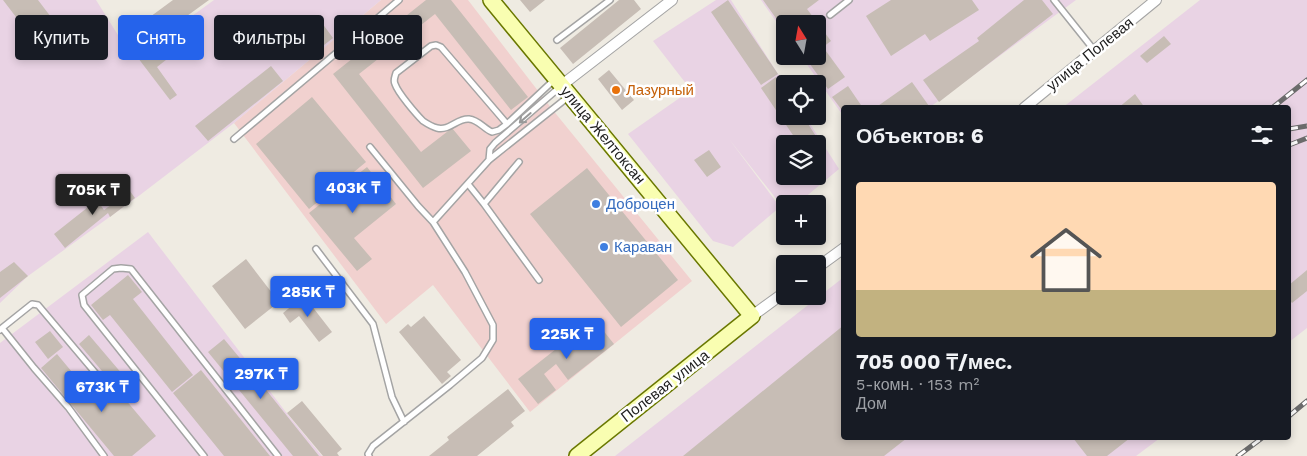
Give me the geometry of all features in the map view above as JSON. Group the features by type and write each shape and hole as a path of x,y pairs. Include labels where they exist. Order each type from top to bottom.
{"street":[{"name":"улица Желтоксан","path":"491,0 752,316"},
{"name":"улица Полевая","path":"1028,105 1156,0"},
{"path":"562,86 666,2"},
{"path":"826,262 841,250"},
{"path":"752,316 776,299"},
{"name":"Полевая улица","path":"577,456 752,316"}],"lane":[{"path":"234,139 398,0"},
{"path":"557,40 610,0"},
{"path":"830,15 850,0"},
{"path":"1054,0 1094,50"},
{"path":"507,124 441,47 431,46 396,73 394,79 399,91 424,122 436,128 450,127 458,120 469,119 475,120 492,132 499,130 562,86"},
{"path":"433,222 489,160 562,86"},
{"path":"489,160 490,149 562,86"},
{"path":"369,456 368,454 373,446 482,358 493,340 493,325 465,272 433,222 370,147"},
{"path":"484,204 519,162"},
{"path":"468,184 539,280"},
{"path":"316,249 373,324 392,397 404,422"},
{"path":"204,456 84,305 82,295 114,269 131,269 278,456"},
{"path":"103,382 38,305 32,304 1,329 68,407 104,456"}],"shaded area":[{"path":"0,0 96,0 105,15 15,15 15,60 108,60 108,19 118,35 118,60 204,60 204,15 193,15 214,0 381,0 363,15 334,15 334,39 324,48 324,15 214,15 214,60 309,60 234,123 140,195 28,276 0,303"},
{"path":"381,0 468,0 552,109 692,281 530,412 433,285 386,324 234,123 309,60 324,60 324,48 334,39 334,60 422,60 422,15 363,15"},
{"path":"716,0 731,0 779,75 776,75 776,125 811,125 817,135 776,135 776,185 820,185 808,195 776,195 776,199 729,139 776,202 776,210 733,247 713,241 628,134 691,90 653,41"},
{"path":"761,0 1076,0 933,105 841,105 841,113 826,91 826,75 814,75 807,65 826,65 826,15 776,15 776,21"},
{"path":"1200,0 1307,0 1307,328 1291,340 1291,105 1066,105"},
{"path":"826,149 839,169 826,180"},
{"path":"148,232 285,411 322,456 0,456 0,343"},
{"path":"841,279 841,440 1157,440 1136,456 615,456 808,305 826,305 826,291"}],"building":[{"path":"3,0 38,0 49,15 15,15"},
{"path":"173,0 209,0 188,15 153,15"},
{"path":"426,0 451,0 528,97 511,110 435,14 422,24 422,15 407,15"},
{"path":"520,0 545,0 530,12"},
{"path":"619,0 634,0 641,9 573,64 560,48"},
{"path":"728,0 778,74 761,85 711,12"},
{"path":"763,0 819,0 807,9 812,15 776,15 776,18"},
{"path":"891,0 972,0 979,10 930,41 925,34 891,56 866,16"},
{"path":"1024,0 1042,0 1053,14 939,102 923,80 979,41 977,38"},
{"path":"324,26 333,38 324,45"},
{"path":"826,34 831,41 826,45"},
{"path":"1164,36 1171,44 1147,63 1140,56"},
{"path":"826,51 845,77 828,89 826,86 826,75 818,75 811,65 826,65"},
{"path":"140,60 166,60 157,67 177,95 170,100"},
{"path":"351,60 377,60 359,74 421,152 452,128 471,151 423,188 333,74"},
{"path":"271,66 283,81 208,141 195,126"},
{"name":"Лазурный","path":"609,70 634,100 622,110 598,79"},
{"path":"776,77 776,110 761,88"},
{"path":"912,82 928,105 879,105"},
{"path":"848,86 861,105 841,105 841,109 832,97"},
{"path":"1135,94 1143,105 1122,105"},
{"path":"312,97 366,162 309,209 256,144"},
{"path":"786,125 809,125 815,135 793,135"},
{"path":"709,150 721,167 707,177 694,160"},
{"path":"367,167 396,204 354,238 372,259 357,271 309,213"},
{"name":"Караван","path":"587,168 678,280 621,327 530,214"},
{"path":"124,183 135,198 110,217 108,213 65,248 54,234 97,200 104,210 115,202 109,194"},
{"path":"246,259 279,302 245,329 212,286"},
{"path":"14,262 28,276 0,298 0,272"},
{"path":"1307,270 1307,291 1292,303 1291,283"},
{"path":"128,275 142,292 133,299 193,375 172,392 110,315 103,320 91,305"},
{"path":"304,296 332,332 319,342 299,316 290,323 283,313"},
{"path":"424,316 461,360 447,372 451,376 442,384 399,332 408,324 411,327"},
{"path":"594,319 614,344 568,380 556,364 544,374 556,390 538,404 518,379"},
{"path":"841,327 841,440 904,440 884,456 683,456"},
{"path":"50,331 63,347 48,359 35,342"},
{"path":"89,335 123,375 113,384 79,344"},
{"path":"224,339 319,456 293,456 208,352"},
{"path":"57,354 102,408 120,393 156,436 132,456 114,456 41,368"},
{"path":"201,370 270,456 224,456 173,393"},
{"path":"508,389 525,411 511,422 514,426 477,456 429,456 449,440 447,437"},
{"path":"302,401 342,449 337,453 339,456 323,456 287,413"},
{"path":"1075,440 1127,440 1107,456 1087,456"}],"railway":[{"path":"1276,105 1307,80"},
{"path":"1291,129 1307,126"},
{"path":"1291,144 1307,138"},
{"path":"1291,414 1307,401"},
{"path":"1238,456 1259,440"}],"place":[{"name":"Лазурный","path":"616,90"},
{"name":"Доброцен","path":"596,204"},
{"name":"Караван","path":"604,247"}]}
